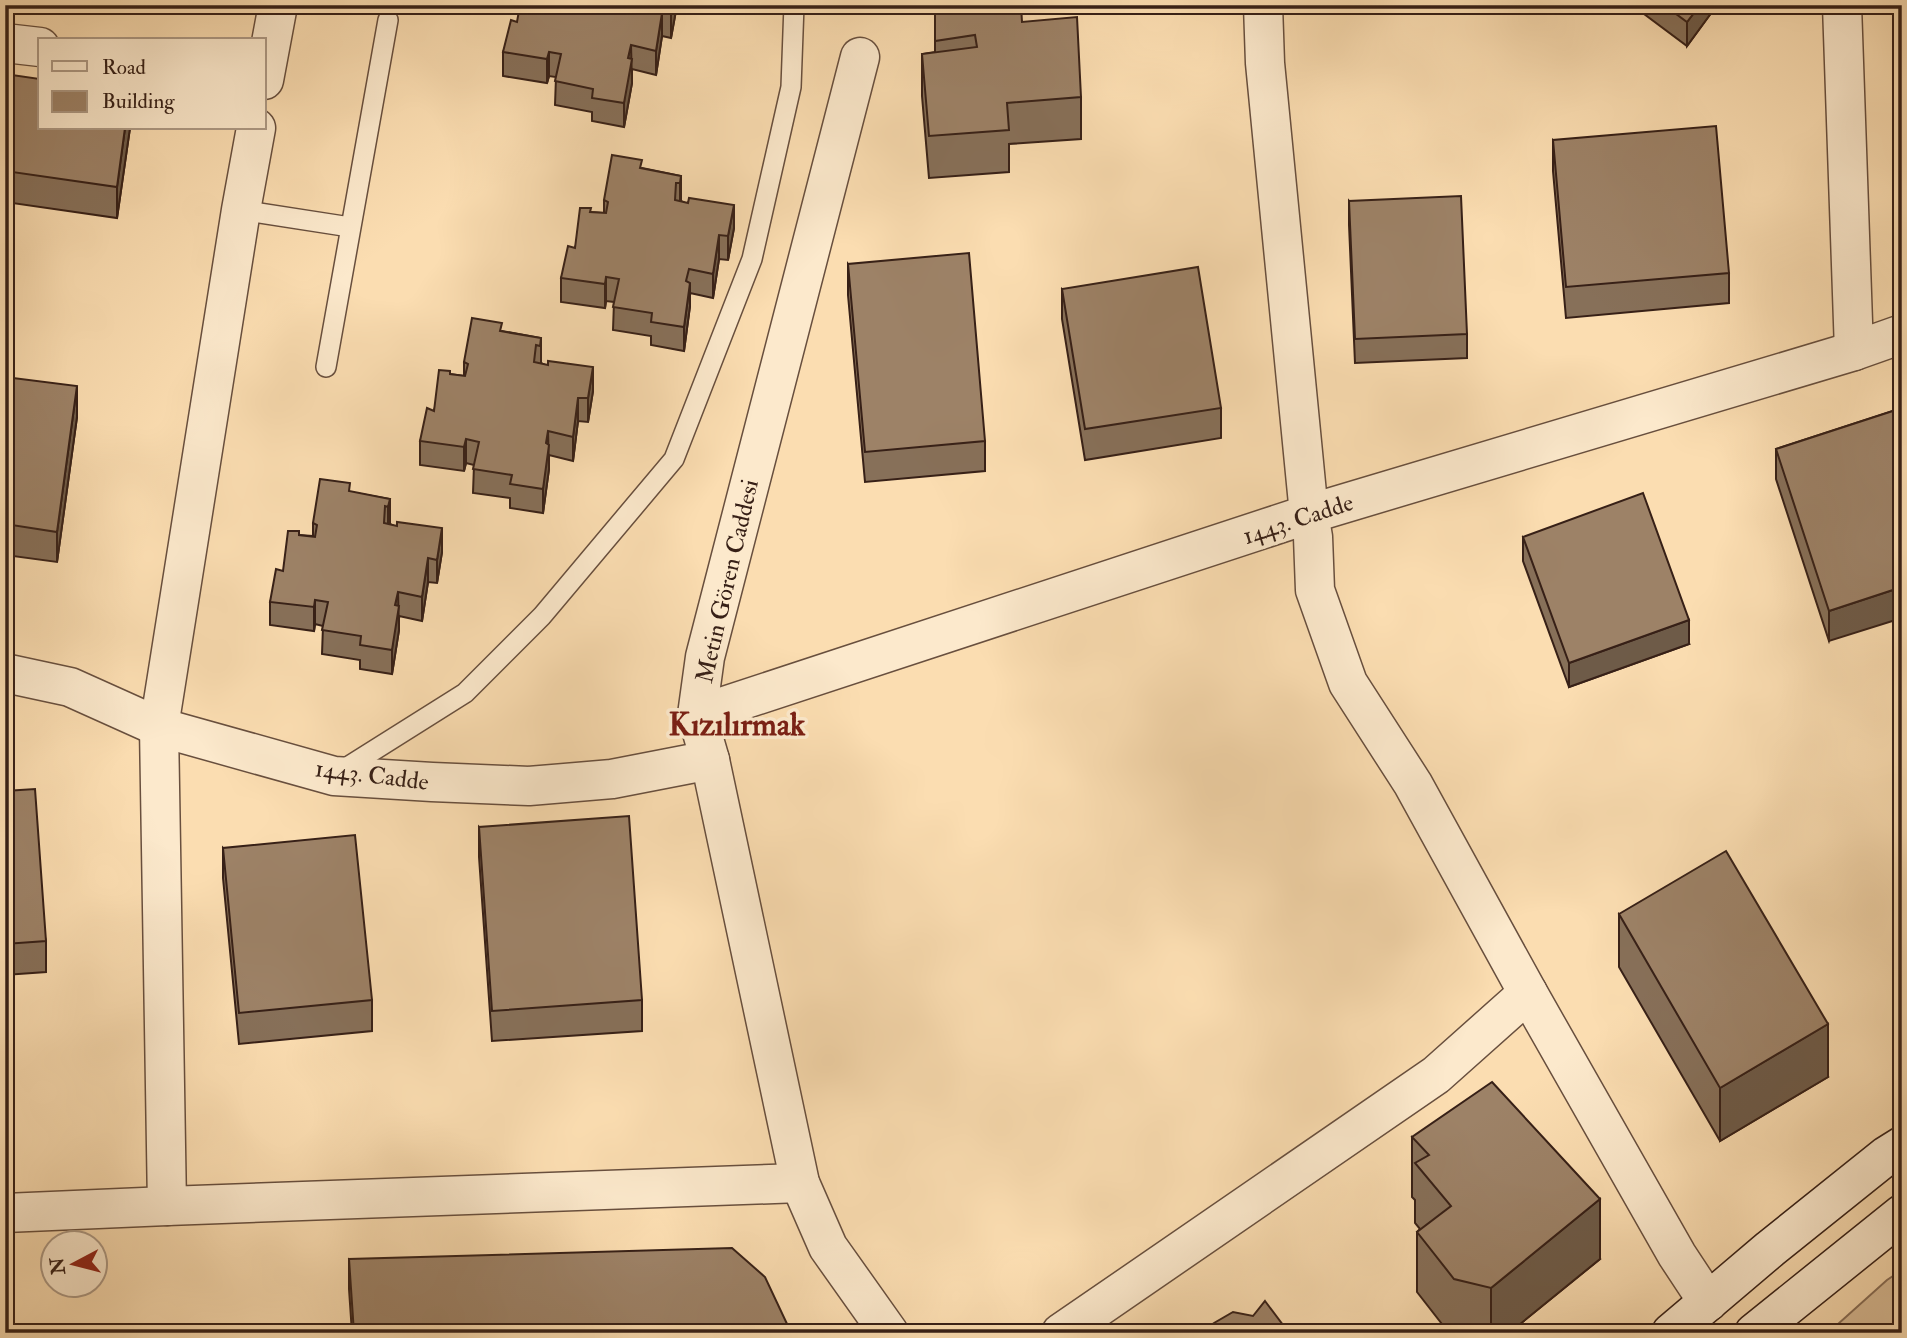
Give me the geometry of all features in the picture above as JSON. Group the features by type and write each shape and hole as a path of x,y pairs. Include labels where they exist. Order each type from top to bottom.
{"street":[{"path":"266,67 278,5"},
{"path":"1263,5 1265,63 1313,537 1315,590 1348,683 1413,784 1677,1255 1730,1333"},
{"path":"1842,5 1854,351"},
{"path":"5,43 38,47"},
{"name":"Metin Gören Caddesi","path":"860,57 705,657 697,715 710,760 800,1183 828,1247 889,1333"},
{"path":"167,1206 159,727 240,210 256,130"},
{"name":"1443. Cadde","path":"697,715 1309,514 1854,351 1902,334"},
{"name":"1443. Cadde","path":"5,673 70,687 159,727 334,776 529,786 612,779 710,760"},
{"path":"1061,1333 1436,1075 1528,993"},
{"path":"1671,1333 1885,1156 1902,1146"},
{"path":"5,1213 800,1183"},
{"path":"1754,1333 1902,1214"}],"lane":[{"path":"334,776 465,693 542,616 674,458 752,259 791,87 794,5"},
{"path":"326,367 388,20"},
{"path":"240,210 350,227"}],"shaded area":[{"path":"1902,1270 1902,1333 1828,1333 1887,1280"}],"building":[{"path":"520,5 673,5 671,14 662,13 656,51 631,45 628,58 632,59 624,103 592,98 593,89 555,81 561,54 549,52 547,59 503,52 511,20 517,22"},
{"path":"935,5 1021,5 1022,22 1077,17 1081,97 1007,103 1009,130 929,136 922,54 977,47 975,35 935,41"},
{"path":"1664,5 1700,5 1687,22"},
{"path":"5,74 38,79 38,130 125,130 117,187 5,171"},
{"path":"1716,126 1729,273 1566,287 1553,140"},
{"path":"612,155 642,160 640,168 681,176 680,183 676,183 675,200 688,203 689,198 734,205 728,236 719,235 713,274 689,269 686,281 690,283 684,327 651,322 652,313 613,307 619,279 606,277 605,284 561,278 568,246 575,248 580,208 606,213 608,202 604,200"},
{"path":"1461,196 1467,334 1355,339 1349,201"},
{"path":"969,253 985,441 865,452 848,264"},
{"path":"1198,267 1221,408 1085,429 1062,289"},
{"path":"472,318 502,323 500,331 541,338 540,346 536,345 534,362 548,365 548,361 593,367 588,398 578,398 573,437 548,431 546,443 549,445 543,489 510,484 512,475 473,469 479,442 466,439 464,447 420,441 427,408 434,411 439,370 465,376 468,364 464,362"},
{"path":"5,377 77,386 57,532 5,524"},
{"path":"1902,408 1902,587 1829,611 1776,449"},
{"path":"320,479 350,483 349,491 390,499 388,507 385,506 384,523 397,526 397,522 442,528 437,560 428,558 422,597 398,592 395,605 399,606 392,650 360,645 361,636 322,630 328,602 315,600 314,607 270,602 276,569 283,571 288,531 299,531 299,535 315,537 317,525 313,523"},
{"path":"1643,493 1689,620 1569,663 1523,537"},
{"path":"35,789 46,941 5,944 5,791"},
{"path":"629,816 642,1000 492,1011 479,827"},
{"path":"355,835 372,1000 239,1013 223,848"},
{"path":"1726,851 1828,1024 1720,1088 1619,914"},
{"path":"1492,1082 1600,1199 1491,1288 1454,1279 1417,1232 1451,1206 1415,1163 1429,1155 1412,1137"},
{"path":"732,1248 765,1277 788,1326 788,1333 354,1333 349,1259"},
{"path":"1265,1301 1289,1333 1200,1333 1233,1312 1253,1316"}],"district":[{"name":"Kızılırmak","path":"737,724"}]}
